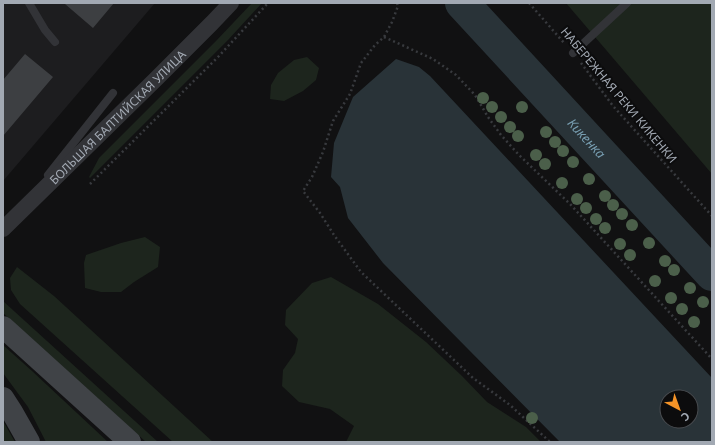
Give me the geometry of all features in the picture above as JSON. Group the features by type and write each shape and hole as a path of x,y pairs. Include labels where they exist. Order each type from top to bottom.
{"main road":[{"path":"3,327 130,442"},
{"path":"3,398 28,442"}],"street":[{"name":"БОЛЬШАЯ БАЛТИЙСКАЯ УЛИЦА","path":"3,229 231,3"}],"lane":[{"path":"29,3 55,42"},
{"path":"573,53 627,3"},
{"path":"14,218 113,93"}],"path":[{"path":"90,184 218,57 268,3"},
{"path":"397,3 398,6 392,22 384,37 375,45 362,63 350,94 333,120 323,152 312,177 303,191 361,272 473,378 510,405 550,442"},
{"name":"НАБЕРЕЖНАЯ РЕКИ КИКЕНКИ","path":"529,3 573,53 613,106 712,216"},
{"path":"384,37 433,59 456,75 475,95 488,117 510,145 570,204 712,359"}],"shaded area":[{"path":"3,3 155,3 3,181"},
{"path":"252,3 262,3 228,40 90,178 89,177 99,158"},
{"path":"566,3 712,3 712,174"},
{"path":"307,57 319,68 316,80 303,91 284,101 270,99 271,85 278,73 294,60"},
{"path":"396,59 419,67 430,76 712,378 712,442 560,442 383,263 348,218 340,187 331,177 334,143 353,97"},
{"path":"145,237 160,247 158,267 121,292 101,292 85,288 84,263 86,255 121,243"},
{"path":"17,267 54,296 213,442 173,442 20,304 11,290 10,278"},
{"path":"331,277 378,304 426,342 487,402 526,427 541,442 346,442 354,426 330,409 299,402 282,386 283,370 295,353 298,339 285,325 286,310 312,283"},
{"path":"3,301 158,442 146,442 3,313"},
{"path":"3,345 108,442 46,442 28,407 3,373"},
{"path":"3,421 15,442 3,442"}],"building":[{"path":"114,3 93,28 65,4"},
{"path":"25,54 53,77 3,136 3,80"}],"waterway":[{"name":"Кикенка","path":"462,3 712,274"}]}
